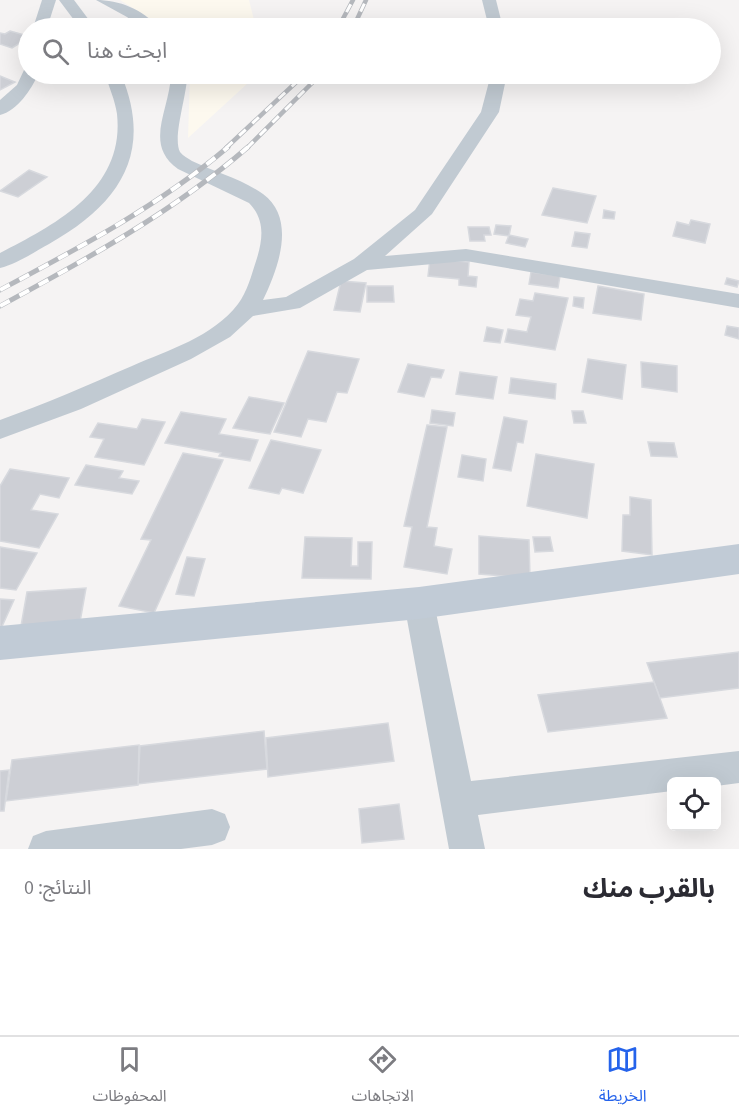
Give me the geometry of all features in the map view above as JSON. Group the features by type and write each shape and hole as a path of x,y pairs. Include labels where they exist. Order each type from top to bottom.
{"main road":[{"path":"0,643 419,603 739,559"}],"street":[{"path":"43,18 49,0"},
{"path":"66,0 80,18"},
{"path":"103,0 137,18"},
{"path":"489,0 494,18"},
{"path":"0,110 25,84"},
{"path":"0,262 47,237 83,213 104,193 114,175 125,140 126,117 116,84"},
{"path":"0,430 61,408 167,360 217,334 245,310 255,296 270,250 273,225 264,205 248,194 174,158 170,148 179,84"},
{"path":"245,310 292,303 362,264 422,214 490,112 497,84"},
{"path":"362,264 466,255 739,301"},
{"path":"419,603 466,849"},
{"path":"457,800 739,767"},
{"path":"46,849 213,827"}],"shaded area":[{"path":"120,0 249,0 254,18 149,18"},
{"path":"190,84 247,84 188,138"}],"building":[{"path":"10,31 18,33 18,44 12,48 0,44 0,33 5,34"},
{"path":"0,76 15,82 0,90"},
{"path":"29,170 47,177 18,197 0,191"},
{"path":"553,188 596,196 587,223 542,215"},
{"path":"604,210 615,212 614,219 603,218"},
{"path":"691,220 710,224 705,243 673,236 677,222 689,225"},
{"path":"496,225 511,226 509,236 494,234"},
{"path":"468,227 489,227 491,235 484,235 485,241 470,241"},
{"path":"575,232 590,234 587,248 572,246"},
{"path":"509,235 528,239 525,247 506,243"},
{"path":"430,259 469,262 468,276 477,277 476,287 459,285 459,279 428,276"},
{"path":"531,272 560,276 558,288 529,284"},
{"path":"727,278 739,281 737,287 725,284"},
{"path":"341,281 366,283 360,312 334,310"},
{"path":"367,286 393,286 394,302 367,302"},
{"path":"598,286 644,294 641,320 593,313"},
{"path":"535,293 568,298 555,350 505,342 508,329 527,332 531,317 516,315 520,299 533,301"},
{"path":"574,297 584,298 583,308 573,306"},
{"path":"727,326 739,328 739,339 725,335"},
{"path":"487,327 503,330 500,343 484,341"},
{"path":"308,351 359,359 347,393 337,392 326,422 308,419 301,437 274,432"},
{"path":"588,359 626,365 622,399 582,392"},
{"path":"641,362 677,366 677,392 642,387"},
{"path":"408,364 444,370 441,378 431,377 424,397 398,392"},
{"path":"460,372 497,377 493,399 456,394"},
{"path":"511,378 556,384 555,399 509,393"},
{"path":"249,397 284,403 270,434 233,428"},
{"path":"432,410 455,413 453,426 430,423"},
{"path":"572,411 583,411 586,423 574,423"},
{"path":"181,412 226,419 219,434 258,440 250,461 219,456 221,453 165,443"},
{"path":"504,417 527,421 523,443 517,442 511,471 493,468"},
{"path":"142,419 165,422 144,465 95,457 104,439 90,437 98,423 137,429"},
{"path":"427,425 447,427 427,527 437,528 434,546 452,549 447,574 404,567 412,527 404,526"},
{"path":"271,440 321,450 303,493 282,488 279,494 249,488"},
{"path":"648,442 674,443 677,457 651,456"},
{"path":"183,453 223,460 154,613 119,606 151,540 141,539"},
{"path":"536,454 594,464 587,518 527,506"},
{"path":"462,455 486,459 483,481 458,477"},
{"path":"86,465 123,471 119,478 139,481 132,494 75,485"},
{"path":"10,469 69,478 59,498 40,494 31,510 58,514 39,548 0,541 0,486"},
{"path":"630,497 651,500 652,555 622,551 623,515 630,515"},
{"path":"479,536 529,540 530,578 479,574"},
{"path":"305,537 352,538 351,566 358,566 358,542 372,542 371,579 302,578"},
{"path":"533,537 550,537 553,551 535,552"},
{"path":"0,547 37,553 16,590 0,588"},
{"path":"187,557 205,559 194,596 176,594"},
{"path":"86,588 80,622 21,626 27,592"},
{"path":"0,599 14,600 0,631"},
{"path":"739,652 739,688 660,698 647,663"},
{"path":"654,682 667,718 548,732 538,695"},
{"path":"388,723 394,761 268,777 266,738"},
{"path":"264,731 267,769 138,784 140,746"},
{"path":"139,745 138,785 6,801 12,760"},
{"path":"9,770 4,811 0,811 0,771"},
{"path":"399,804 404,839 362,843 359,809"}],"railway":[{"path":"343,18 353,0"},
{"path":"358,18 366,0"},
{"path":"226,148 294,84"},
{"path":"248,147 311,84"},
{"path":"0,290 89,242 147,207 228,147"},
{"path":"0,306 97,252 160,213 190,193 248,147"}]}
